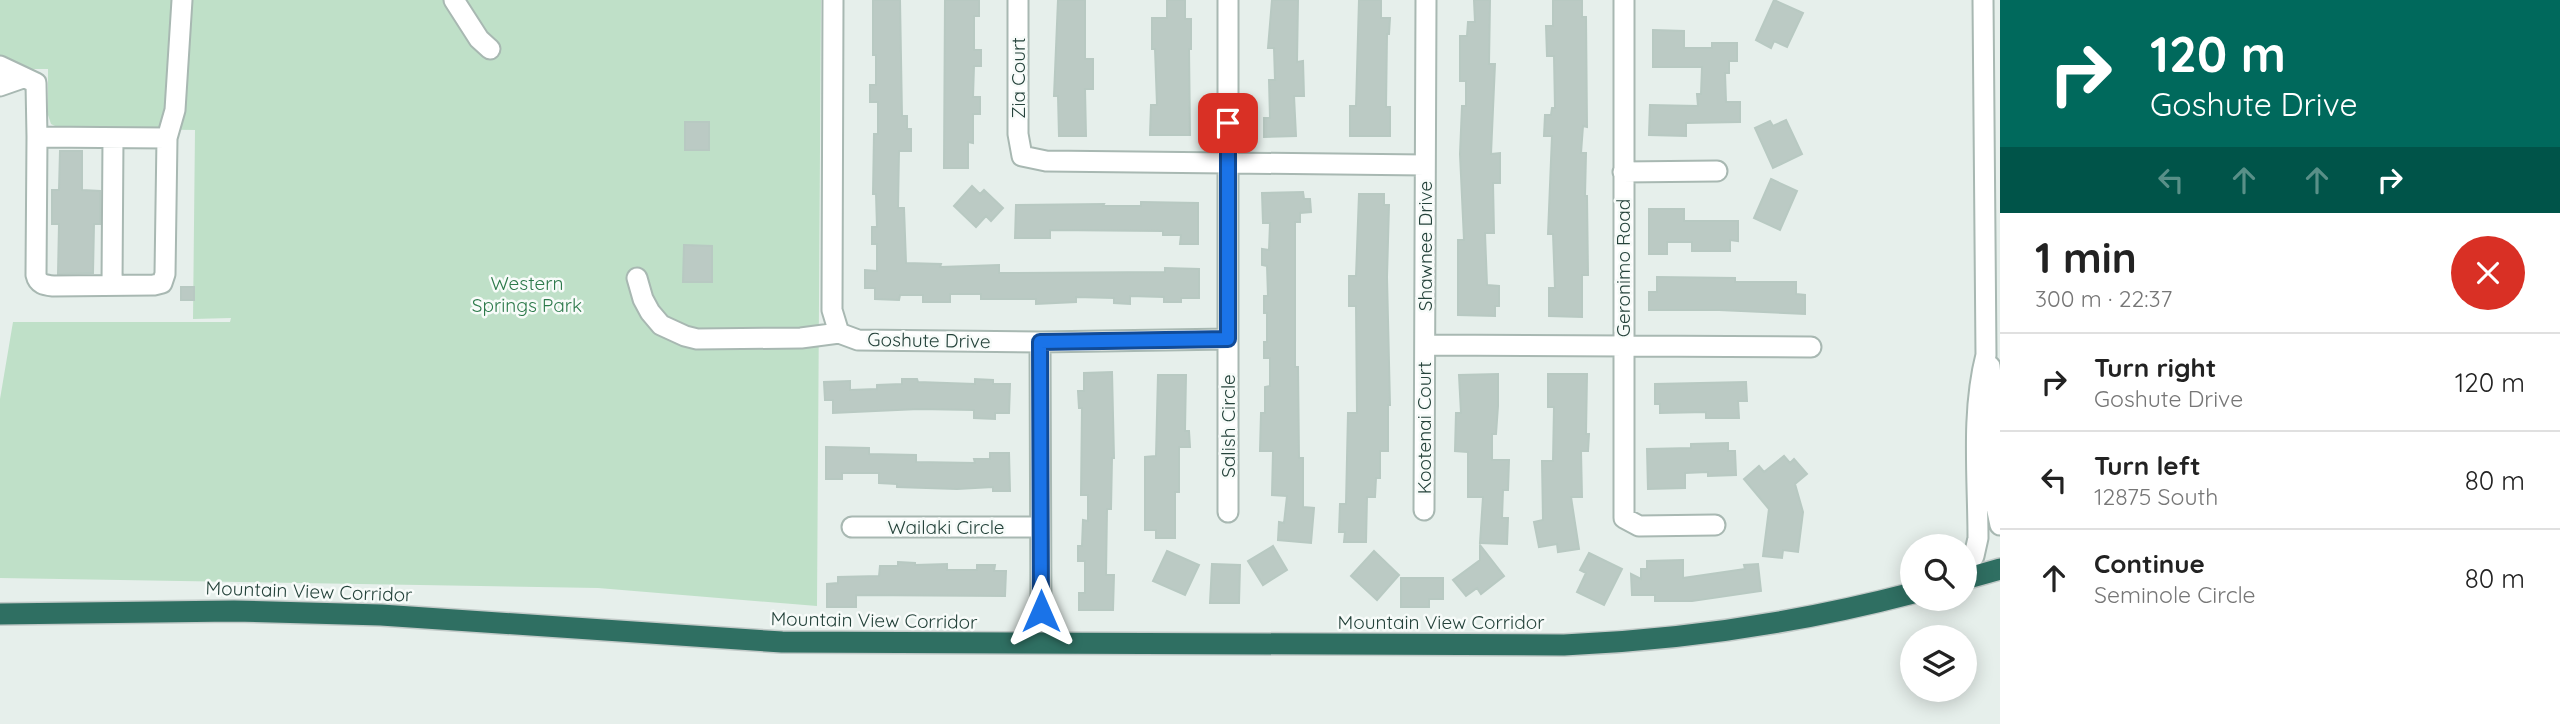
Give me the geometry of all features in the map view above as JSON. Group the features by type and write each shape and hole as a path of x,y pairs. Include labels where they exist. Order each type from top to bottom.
{"highway":[{"path":"1977,576 2000,569"},
{"name":"Mountain View Corridor","path":"0,614 233,611 381,615 782,642 1564,645 1628,643 1720,633 1805,618 1900,596"}],"street":[{"path":"0,66 33,80 37,87 37,279 44,285 159,285 164,279 167,138 176,110 182,0"},
{"path":"454,0 479,39 490,48"},
{"path":"834,0 831,310 839,333"},
{"name":"Zia Court","path":"1018,0 1018,134 1022,156"},
{"name":"Salish Circle","path":"1228,0 1228,512"},
{"path":"1425,165 1426,0"},
{"name":"Geronimo Road","path":"1624,0 1624,518 1639,526 1716,525"},
{"path":"1983,0 1992,97 1994,497 2000,525"},
{"path":"0,86 23,78"},
{"path":"37,136 167,138"},
{"path":"112,285 113,138"},
{"name":"Shawnee Drive","path":"1022,156 1046,161 1425,165 1425,345"},
{"path":"1623,172 1717,171"},
{"name":"Goshute Drive","path":"637,278 643,299 661,325 697,339 801,338 839,333 858,340 1040,342 1228,339"},
{"path":"1040,342 1041,611"},
{"path":"1425,345 1811,347"},
{"name":"Kootenai Court","path":"1424,510 1425,345"},
{"path":"1977,542 1980,385 1993,354"},
{"name":"Wailaki Circle","path":"852,527 1040,527"}],"green space":[{"name":"Western Springs Park","path":"0,0 821,0 817,606 598,588 0,578 0,399 13,322 230,322 231,318 193,319 195,130 59,128 51,124 48,115 48,69 17,69 0,59"}],"building":[{"path":"873,0 900,0 902,116 907,116 907,129 911,129 911,151 899,151 898,208 904,208 906,263 941,264 940,267 999,265 999,273 1165,272 1165,268 1199,269 1199,298 1164,302 1164,297 1130,296 1130,304 1114,303 1114,298 1076,297 1076,302 1036,304 1036,299 981,299 981,294 950,294 950,302 923,302 923,295 900,295 899,300 875,299 875,288 865,288 865,270 877,271 877,244 872,244 872,227 877,227 876,194 873,194 874,134 878,134 878,102 870,102 870,85 876,85"},
{"path":"945,0 979,0 979,16 974,16 974,50 981,50 981,66 974,66 973,97 980,97 980,114 973,114 973,143 968,142 968,168 944,168"},
{"path":"1058,0 1085,0 1085,59 1093,59 1093,89 1085,89 1086,136 1059,136 1058,96 1054,96"},
{"path":"1167,0 1185,0 1185,19 1191,19 1190,135 1150,135 1151,105 1157,105 1152,18 1167,18"},
{"path":"1272,0 1298,0 1297,62 1303,61 1304,96 1294,96 1296,136 1264,137 1264,118 1270,118 1269,80 1275,80 1274,48 1268,48"},
{"path":"1359,0 1381,0 1381,18 1390,18 1387,34 1386,107 1390,107 1390,136 1350,136 1350,106 1356,106"},
{"path":"1474,0 1490,0 1489,64 1495,64 1491,154 1500,153 1500,183 1493,183 1494,233 1485,233 1487,285 1499,286 1499,306 1495,306 1495,316 1458,315 1458,240 1464,240 1460,154 1462,106 1466,106 1466,81 1460,81 1460,36 1467,36 1468,22 1475,22"},
{"path":"1553,0 1582,0 1582,17 1586,17 1587,127 1583,126 1581,153 1586,153 1588,275 1582,275 1582,317 1549,316 1549,288 1555,288 1553,234 1548,234 1552,136 1544,136 1545,115 1551,115 1552,108 1555,108 1554,56 1547,56 1546,26 1553,26"},
{"path":"1774,0 1803,13 1787,47 1774,41 1771,48 1756,40"},
{"path":"1653,30 1684,31 1684,48 1712,48 1712,43 1737,43 1737,61 1729,61 1729,73 1725,73 1726,102 1740,102 1740,122 1686,123 1686,136 1649,135 1650,105 1698,106 1697,94 1701,94 1702,67 1653,67"},
{"path":"1786,120 1802,154 1773,168 1755,128 1770,121 1773,126"},
{"path":"685,122 709,122 709,150 685,150"},
{"path":"60,151 82,151 82,190 100,191 100,224 94,224 93,273 58,274 59,224 52,224 52,190 59,190"},
{"path":"1771,179 1797,191 1780,230 1754,218"},
{"path":"972,186 980,194 984,190 1003,208 991,221 986,216 976,227 954,206"},
{"path":"1303,192 1304,199 1310,199 1311,212 1300,213 1300,222 1295,222 1295,367 1298,367 1299,458 1303,458 1303,507 1314,508 1311,543 1278,540 1279,522 1284,523 1287,496 1272,495 1273,451 1260,451 1265,387 1270,386 1270,358 1264,358 1267,313 1264,313 1264,296 1268,296 1267,266 1262,265 1262,249 1269,250 1270,223 1263,223 1262,193"},
{"path":"1359,194 1384,194 1384,205 1389,205 1387,277 1390,405 1388,451 1380,451 1380,478 1376,478 1375,497 1367,497 1366,542 1344,542 1345,532 1339,532 1340,504 1346,504 1348,413 1357,413 1356,306 1349,306 1349,276 1356,276"},
{"path":"1141,202 1198,203 1198,244 1180,244 1181,235 1163,235 1163,231 1050,230 1050,238 1015,238 1016,205 1141,206"},
{"path":"1649,209 1684,209 1684,221 1738,221 1738,241 1730,240 1730,251 1692,251 1692,242 1667,242 1667,254 1649,254"},
{"path":"684,245 712,246 712,282 683,282"},
{"path":"1657,277 1735,278 1735,282 1796,282 1796,294 1805,295 1805,314 1649,310 1649,292 1657,292"},
{"path":"181,287 194,287 194,300 181,300"},
{"path":"1112,372 1114,458 1111,509 1107,509 1106,575 1114,575 1113,610 1079,610 1079,593 1085,593 1085,561 1078,561 1078,546 1082,546 1083,520 1088,521 1088,495 1081,495 1082,408 1079,408 1078,391 1084,391 1084,373"},
{"path":"1498,374 1498,406 1496,434 1492,434 1492,460 1509,460 1508,490 1503,490 1502,518 1508,518 1507,544 1480,543 1483,497 1468,497 1468,452 1455,451 1456,413 1461,413 1459,375"},
{"path":"1548,374 1587,374 1588,451 1581,451 1582,497 1571,497 1579,549 1558,552 1557,544 1539,547 1534,522 1543,520 1542,461 1553,461 1554,407 1548,407"},
{"path":"1158,375 1186,375 1185,431 1189,431 1190,447 1179,447 1175,538 1156,538 1156,530 1145,530 1145,457 1156,456"},
{"path":"902,379 975,384 975,379 993,380 993,384 1010,384 1009,413 995,413 995,419 974,418 974,410 919,409 833,413 833,400 825,400 824,382 850,381 850,390 877,389 877,385 902,384"},
{"path":"1746,382 1747,401 1738,401 1739,418 1706,418 1706,412 1660,413 1660,404 1655,404 1655,384"},
{"path":"1728,443 1728,451 1735,451 1736,475 1685,473 1685,488 1648,489 1647,449 1691,448 1691,444"},
{"path":"826,447 869,448 869,454 916,455 916,462 975,463 974,459 990,459 990,453 1009,453 1010,491 993,491 993,487 897,487 897,484 879,483 879,473 842,473 842,479 826,479"},
{"path":"1784,456 1790,463 1794,459 1807,474 1795,484 1803,512 1798,552 1783,550 1782,558 1763,556 1769,509 1744,479 1759,466 1764,472"},
{"path":"1480,545 1504,576 1481,594 1477,588 1466,596 1453,580 1480,560"},
{"path":"1273,546 1287,570 1263,585 1248,561"},
{"path":"1167,551 1199,565 1185,595 1153,581"},
{"path":"1374,551 1399,575 1377,600 1351,576"},
{"path":"1589,553 1622,569 1604,605 1577,592 1586,573 1580,570"},
{"path":"1683,560 1683,578 1745,569 1744,565 1758,564 1761,591 1692,601 1655,601 1655,595 1632,595 1631,574 1641,579 1641,569 1647,569 1647,561"},
{"path":"898,562 915,565 947,564 947,570 977,570 977,565 995,565 994,571 1006,571 1005,596 856,595 856,607 827,607 827,584 838,583 838,577 879,576 880,566 898,566"},
{"path":"1212,564 1240,565 1239,603 1210,603"},
{"path":"1401,578 1443,578 1443,599 1429,599 1429,607 1401,607"}],"route":[{"path":"1041,611 1040,342 1228,339 1228,123"}]}
